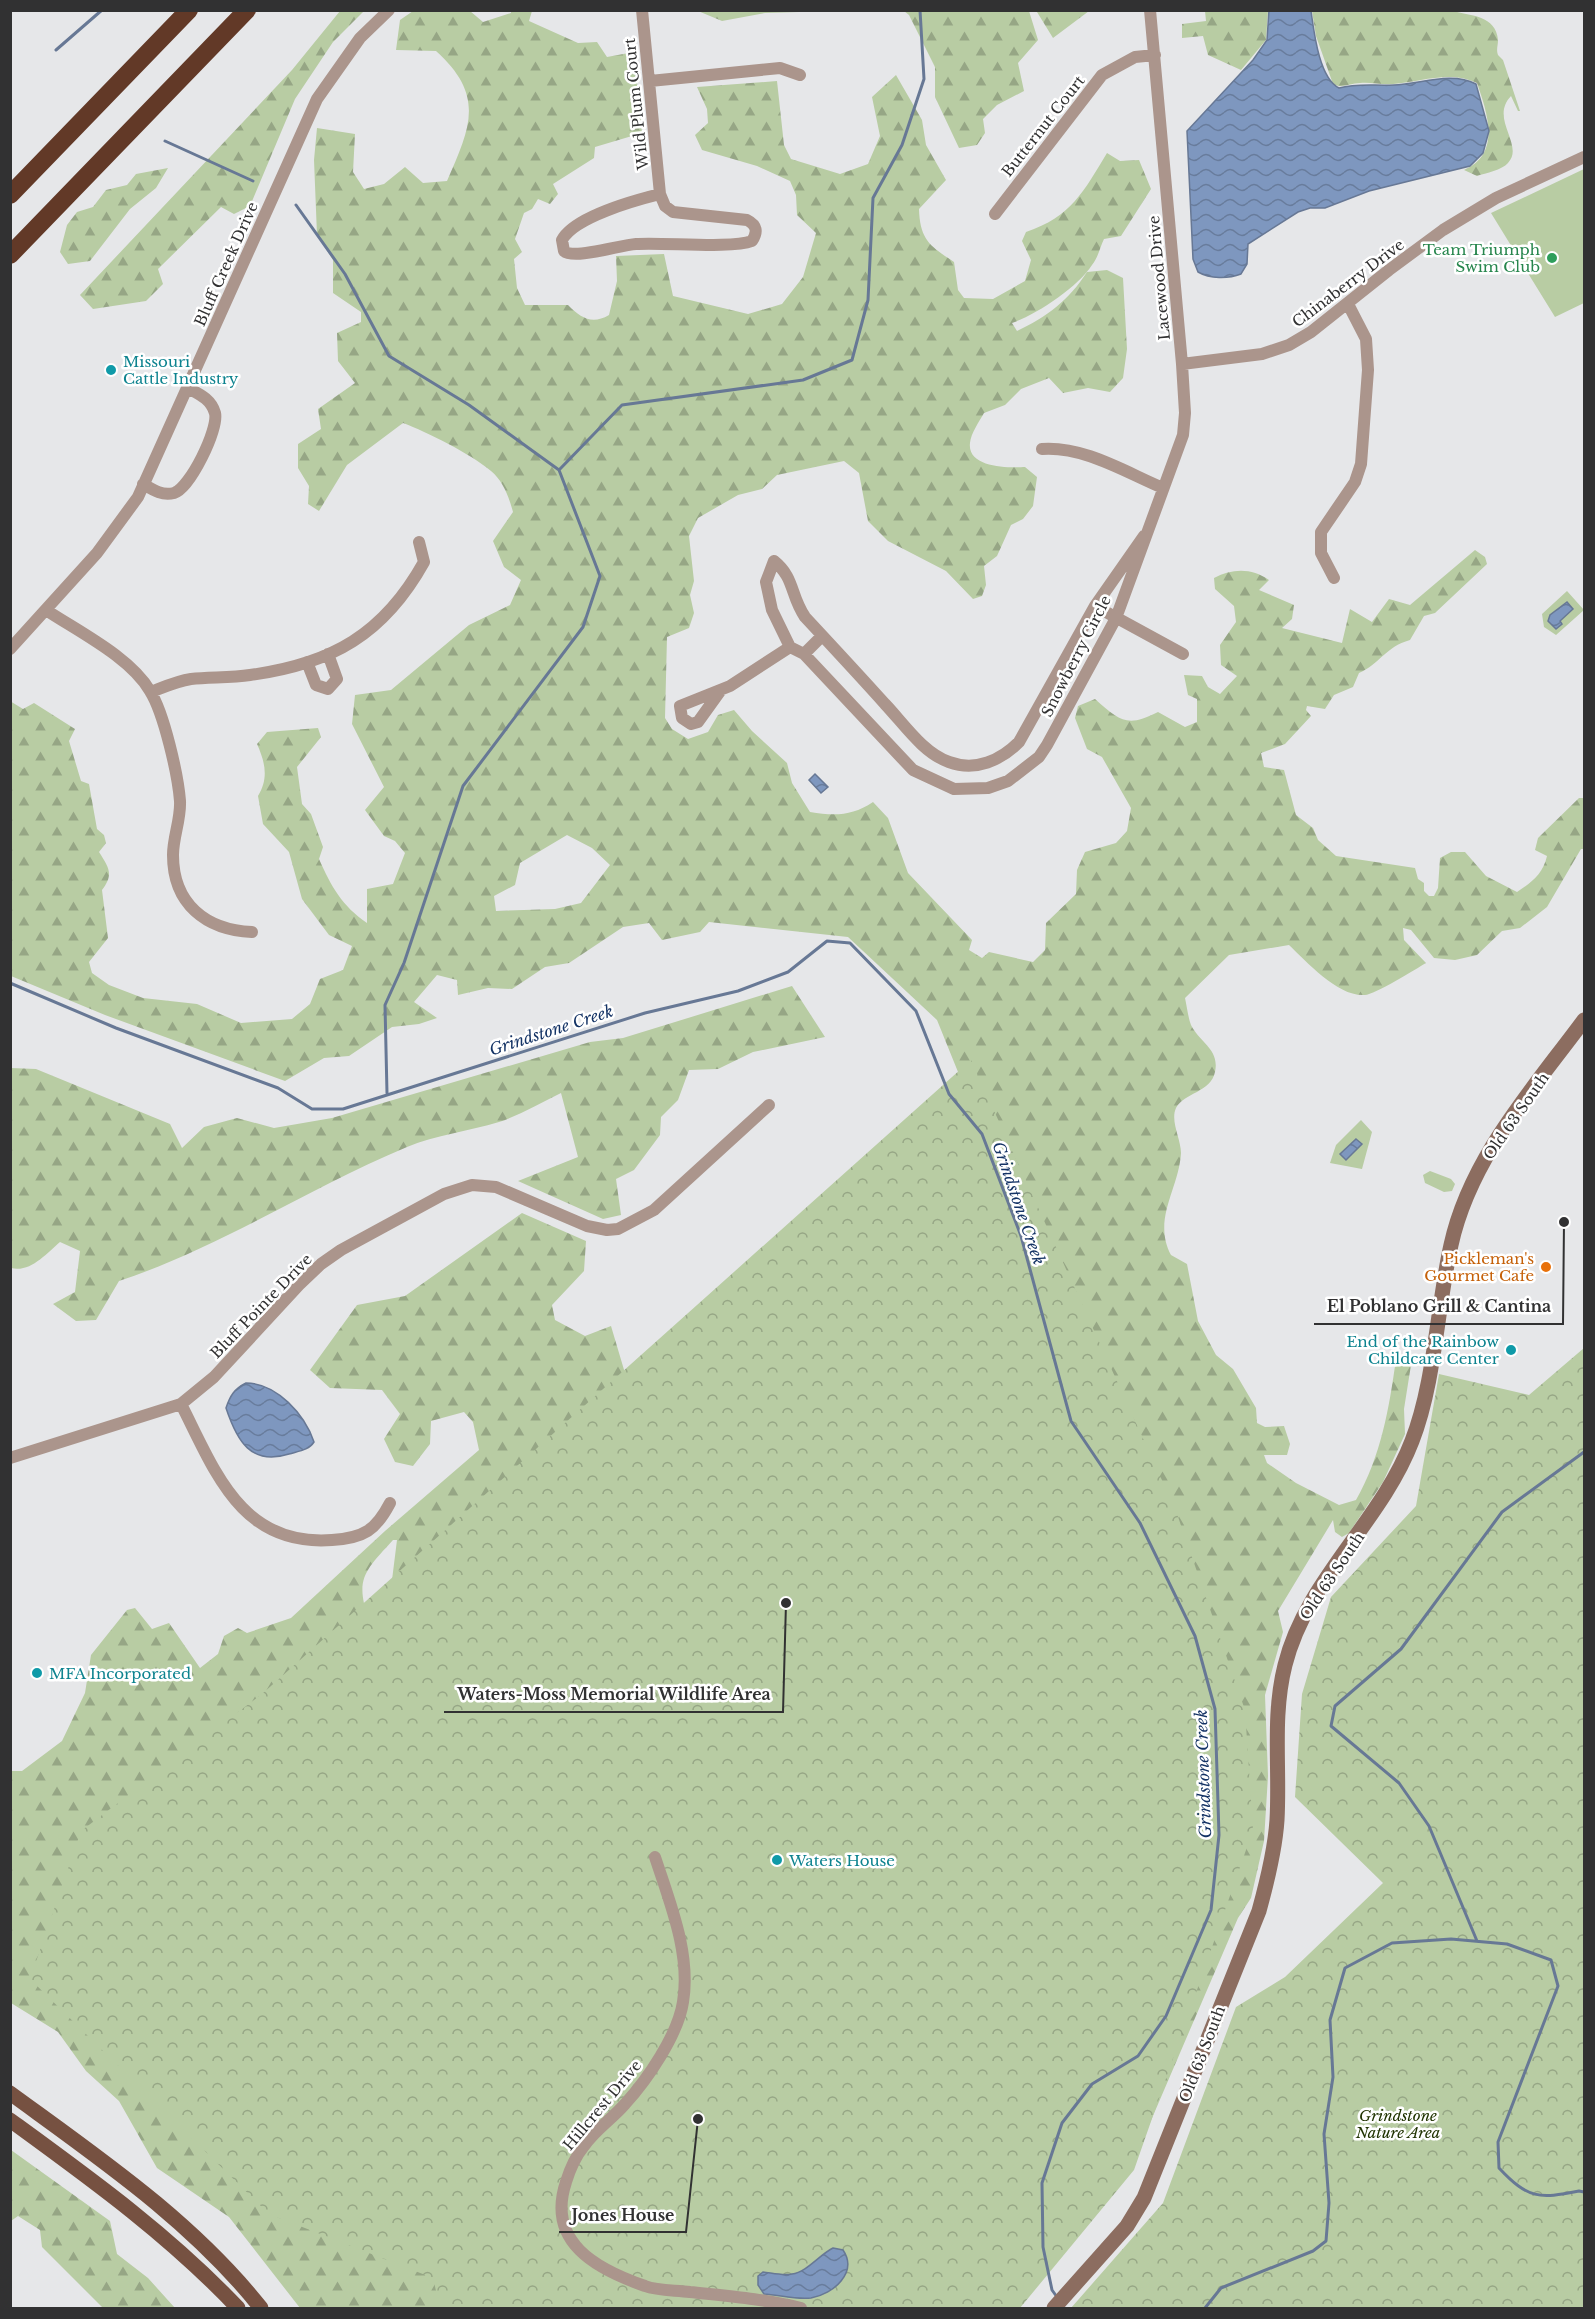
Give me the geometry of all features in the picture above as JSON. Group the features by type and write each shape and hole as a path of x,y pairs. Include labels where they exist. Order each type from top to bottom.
{"highway":[{"path":"10,195 189,10"},
{"path":"10,255 247,10"}],"main road":[{"name":"Old 63 South","path":"1054,2308 1127,2226 1152,2181 1259,1911 1276,1821 1279,1690 1285,1662 1309,1606 1393,1484 1412,1441 1421,1413 1451,1243 1468,1193 1492,1145 1584,1020"},
{"path":"10,2093 137,2186 202,2245 261,2308"},
{"path":"10,2120 134,2210 209,2277 238,2308"}],"street":[{"name":"Bluff Creek Drive","path":"10,649 116,530 143,484 188,388 317,99 360,38 389,10"},
{"name":"Wild Plum Court","path":"642,10 660,194"},
{"name":"Lacewood Drive","path":"1144,536 1183,435 1185,413 1150,10"},
{"name":"Butternut Court","path":"995,214 1102,75 1135,57 1155,55"},
{"path":"650,81 780,68 800,75"},
{"name":"Chinaberry Drive","path":"1182,364 1262,354 1289,345 1311,332 1389,270 1452,225 1496,198 1584,157"},
{"path":"660,194 665,206 673,212 747,220 753,223 757,230 756,235 752,241 738,244 660,242 626,245 574,256 564,251 562,240 564,236 611,207 660,194"},
{"path":"1334,578 1321,553 1321,532 1355,482 1361,464 1368,370 1366,339 1347,303"},
{"path":"143,484 168,494 182,490 191,478 216,419 211,404 188,388"},
{"path":"1042,449 1058,448 1085,454 1163,488"},
{"name":"Snowberry Circle","path":"1144,536 1116,618 1039,757 1015,776 988,788 954,789 913,770 804,654 790,647 772,610 766,582 774,561 787,572 797,605 822,636 920,742 949,762 967,766 989,763 1005,756 1019,742 1095,606 1144,536"},
{"path":"151,692 190,679 248,676 307,662 362,636 395,608 424,562 419,542"},
{"path":"1095,606 1183,654"},
{"path":"46,610 133,668 151,692 177,778 180,804 173,853 174,870 179,886 198,915 213,925 232,931 252,932"},
{"path":"804,654 822,636"},
{"path":"721,690 790,647"},
{"path":"307,662 316,685 328,689 337,679 328,654"},
{"name":"Bluff Pointe Drive","path":"10,1458 181,1404 213,1377 299,1284 321,1264 341,1250 444,1194 472,1185 496,1187 587,1226 607,1230 618,1228 654,1210 769,1105"},
{"path":"181,1404 226,1492 242,1510 275,1531 306,1540 349,1538 379,1525 390,1503"},
{"name":"Hillcrest Drive","path":"655,1857 678,1928 685,1978 683,2004 662,2053 647,2077 625,2104 583,2146 571,2168 560,2209 563,2226 582,2253 597,2264 647,2287 758,2300 801,2308"}],"green space":[{"path":"340,11 364,11 333,42 295,99 250,206 234,214 221,207 158,269 163,284 146,301 93,309 80,295 292,70"},
{"path":"413,11 470,11 483,22 511,13 511,11 532,11 529,21 578,43 597,42 607,57 634,52 642,133 595,147 594,158 553,184 558,194 550,204 538,199 532,209 524,213 515,239 522,252 514,259 517,288 525,305 568,305 582,317 592,320 609,315 617,281 616,256 664,254 673,296 748,314 782,304 803,277 816,233 797,215 796,195 790,181 757,166 702,150 695,135 708,123 707,109 697,87 777,81 784,145 791,159 840,174 868,164 880,136 872,97 896,75 922,120 926,145 946,180 919,209 924,235 933,246 954,262 958,290 964,298 993,299 1025,281 1031,260 1022,241 1026,232 1054,219 1075,201 1107,153 1120,161 1139,160 1151,189 1121,236 1104,239 1094,262 1067,291 1044,307 1012,323 1017,331 1048,314 1073,291 1087,272 1107,270 1123,278 1127,349 1123,378 1110,392 1088,388 1063,393 1049,378 1021,389 1005,405 984,413 974,431 970,443 975,457 990,465 1025,467 1037,477 1033,506 1023,519 1011,525 997,556 984,566 986,585 982,596 973,599 946,571 888,541 868,521 859,473 844,461 777,475 762,489 738,495 698,518 689,536 694,581 690,595 694,613 689,628 667,637 665,718 672,729 688,739 708,732 718,715 734,710 752,731 787,763 792,783 810,812 843,814 858,810 873,802 888,818 908,873 972,940 969,950 982,958 989,952 1033,962 1045,950 1046,923 1076,894 1077,870 1085,852 1116,843 1127,831 1131,808 1102,757 1087,749 1075,718 1078,706 1095,699 1111,713 1124,720 1139,720 1158,712 1185,727 1197,722 1197,699 1188,695 1184,675 1202,676 1208,687 1220,694 1237,676 1221,665 1220,645 1236,622 1234,606 1215,589 1214,578 1228,572 1249,571 1263,576 1269,580 1259,590 1294,605 1292,619 1282,628 1342,643 1350,609 1372,622 1389,599 1410,605 1475,550 1485,557 1487,564 1435,613 1424,616 1410,640 1394,647 1359,673 1353,687 1334,695 1325,709 1307,706 1306,710 1311,716 1285,744 1261,753 1264,767 1284,770 1296,815 1313,828 1318,840 1336,856 1415,868 1418,879 1424,883 1424,891 1429,896 1434,896 1438,888 1440,858 1451,852 1465,852 1486,876 1517,892 1536,877 1543,868 1547,856 1535,850 1538,838 1579,798 1584,798 1584,849 1581,849 1547,907 1520,928 1502,931 1477,955 1455,960 1434,958 1411,930 1403,928 1404,940 1426,963 1370,994 1355,994 1334,985 1289,945 1229,955 1185,998 1191,1025 1212,1052 1216,1064 1213,1079 1180,1103 1174,1113 1181,1153 1165,1216 1166,1242 1171,1255 1187,1264 1198,1321 1216,1355 1233,1369 1256,1408 1257,1423 1265,1427 1284,1426 1290,1444 1287,1455 1264,1455 1267,1463 1296,1483 1339,1505 1356,1500 1378,1449 1387,1414 1396,1359 1406,1359 1411,1365 1404,1409 1405,1434 1383,1482 1349,1533 1342,1537 1335,1532 1333,1520 1278,1611 1283,1632 1265,1695 1268,1776 1264,1841 1251,1898 1238,1918 1134,2160 975,1114 937,1020 848,937 709,922 700,932 662,940 649,923 623,927 569,963 545,967 512,989 488,988 458,995 457,980 437,975 414,1002 437,1018 419,1024 392,1027 349,1056 324,1058 285,1081 105,1015 11,976 10,701 23,709 34,703 75,729 69,741 81,781 89,784 97,829 104,835 106,843 99,852 109,871 108,880 102,890 108,938 89,962 92,973 109,985 143,998 197,1004 241,1023 292,1019 310,1004 320,979 343,970 352,946 329,935 302,899 289,852 263,824 258,796 264,783 265,770 257,744 267,732 318,728 321,737 297,767 302,804 311,814 323,847 319,859 328,878 344,902 367,923 367,889 393,884 405,853 395,841 384,836 365,810 384,787 352,724 355,695 391,690 469,625 510,605 521,580 504,567 493,541 513,512 502,484 482,464 436,438 403,423 347,465 319,511 308,504 309,486 298,468 298,444 321,429 318,409 355,383 338,361 337,333 361,322 361,312 333,293 333,260 317,235 314,160 317,128 355,134 353,172 364,189 384,184 405,167 423,183 447,181 467,128 468,98 462,83 452,67 436,51 396,50 400,20","holes":["567,835 592,848 610,865 581,903 555,909 496,911 494,896 515,885 520,863"]},
{"path":"698,11 834,11 765,13 722,21"},
{"path":"904,11 1029,11 1038,40 1018,63 1024,91 997,105 983,119 985,133 977,145 959,148 935,97 935,67 909,15"},
{"path":"1029,11 1089,11 1053,38 1037,12"},
{"path":"1205,11 1268,11 1266,40 1241,70 1208,55 1203,36 1182,38 1182,24 1206,21"},
{"path":"1312,11 1454,11 1487,21 1496,32 1498,55 1503,60 1520,111 1511,96 1505,105 1504,114 1513,148 1508,163 1477,176 1464,170 1476,163 1487,143 1485,107 1477,83 1467,79 1446,77 1393,84 1356,83 1340,86 1333,84 1316,36"},
{"path":"168,168 156,188 130,209 90,261 68,264 60,252 67,225 77,212 93,207 106,190 127,185 136,174"},
{"name":"Team Triumph Swim Club","path":"1584,169 1584,303 1555,317 1491,213"},
{"path":"1567,591 1584,610 1556,635 1544,627 1542,614"},
{"path":"792,986 825,1037 753,1052 718,1069 689,1070 678,1100 661,1117 660,1135 634,1170 616,1179 621,1215 603,1219 518,1181 578,1157 561,1093 499,1122 429,1139 407,1147 192,1252 119,1281 96,1320 76,1321 53,1304 75,1292 80,1251 60,1242 31,1265 25,1268 11,1268 11,1068 36,1069 170,1124 182,1148 204,1127 237,1118 274,1128 332,1118 590,1042 623,1038"},
{"path":"971,1060 1176,1511 1245,1710 1253,1830 1134,2170 1020,2308 440,2308 433,2278 269,2214 30,1979 81,1831 262,1694"},
{"path":"1361,1120 1372,1132 1362,1169 1330,1163 1336,1145"},
{"path":"1430,1171 1451,1179 1455,1184 1452,1191 1444,1192 1425,1183 1423,1175"},
{"path":"522,1213 586,1241 584,1271 552,1305 555,1320 585,1336 611,1326 630,1390 391,1588 397,1540 393,1540 369,1569 363,1586 363,1596 523,2308 300,2308 229,2217 157,2168 119,2101 86,2071 58,2032 11,2003 10,1771 22,1771 62,1741 85,1693 91,1655 127,1610 135,1608 152,1629 169,1623 200,1668 218,1654 224,1636 238,1628 247,1633 291,1618 385,1531 479,1450 473,1422 464,1412 431,1421 430,1444 413,1466 395,1462 384,1439 400,1414 382,1390 330,1388 310,1370 357,1305 405,1296"},
{"name":"Grindstone Nature Area","path":"1584,1348 1584,2308 1071,2308 1163,2203 1236,2007 1285,1977 1383,1883 1295,1797 1302,1694 1331,1597 1416,1506 1439,1374 1529,1395"},
{"path":"11,2150 110,2221 117,2254 148,2278 175,2308 103,2308 42,2247 40,2230 18,2216 11,2221"}],"water":[{"path":"1269,10 1311,11 1322,65 1332,83 1339,88 1404,84 1446,78 1466,80 1476,84 1489,131 1483,153 1470,166 1369,191 1325,208 1310,208 1298,212 1248,244 1247,264 1241,274 1225,277 1208,276 1198,272 1193,259 1187,131 1253,60 1267,40"},
{"path":"1567,602 1573,609 1560,621 1562,624 1556,629 1548,621 1550,615"},
{"path":"815,774 828,787 821,793 809,780"},
{"path":"1356,1139 1362,1144 1346,1160 1340,1154"},
{"path":"246,1383 268,1388 288,1402 304,1421 314,1442 312,1445 303,1450 276,1457 265,1457 247,1448 235,1431 226,1408 233,1393"},
{"path":"833,2248 843,2250 847,2258 846,2274 835,2287 820,2296 794,2298 764,2294 758,2285 758,2276 763,2272 785,2275 797,2273"}],"waterway":[{"path":"56,50 102,10"},
{"path":"387,1093 385,1005 404,963 463,786 583,627 600,576 559,470 622,405 803,380 852,360 868,300 873,198 902,145 924,79 920,10"},
{"path":"165,141 253,181"},
{"path":"296,205 345,274 389,356 469,405 559,470"},
{"name":"Grindstone Creek","path":"10,983 116,1028 278,1088 312,1109 343,1109 645,1013 738,991 788,972 827,941 850,943 916,1011 949,1094 982,1134 1021,1236 1071,1421 1140,1523 1195,1636 1215,1709 1219,1835 1211,1910 1166,2016 1138,2056 1092,2084 1062,2123 1042,2183 1043,2247 1052,2290 1057,2297"},
{"path":"1477,1941 1429,1826 1399,1783 1331,1726 1335,1706 1401,1649 1502,1512 1584,1452"},
{"name":"Grindstone Creek","path":"1205,2308 1221,2288 1313,2251 1326,2241 1329,2203 1324,2134 1333,2077 1330,2020 1345,1968 1392,1943 1451,1939 1507,1944 1551,1960 1558,1986 1498,2142 1499,2168 1518,2186 1535,2194 1584,2192"}],"place":[{"name":"Team Triumph Swim Club","path":"1552,258"},
{"name":"Missouri Cattle Industry","path":"111,370"},
{"name":"El Poblano Grill & Cantina","path":"1564,1222"},
{"name":"Pickleman's Gourmet Cafe","path":"1546,1267"},
{"name":"End of the Rainbow Childcare Center","path":"1511,1350"},
{"name":"Waters-Moss Memorial Wildlife Area","path":"786,1603"},
{"name":"MFA Incorporated","path":"37,1673"},
{"name":"Waters House","path":"777,1860"},
{"name":"Jones House","path":"698,2119"}]}
